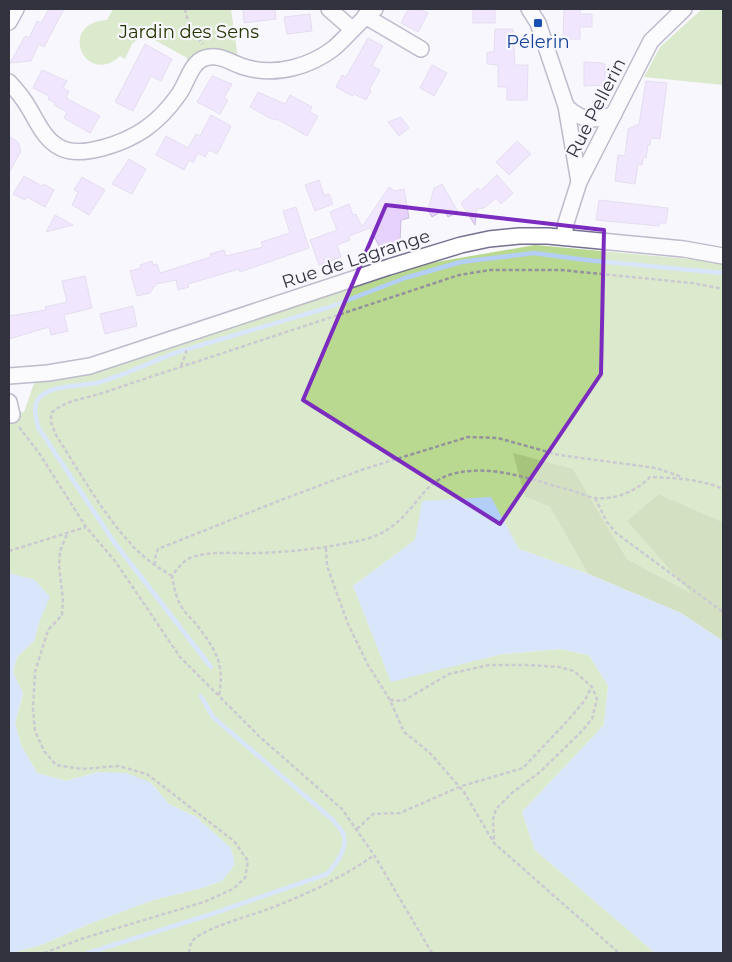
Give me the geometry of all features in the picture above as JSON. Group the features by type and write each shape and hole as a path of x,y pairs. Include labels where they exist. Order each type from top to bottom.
{"street":[{"path":"9,22 16,9"},
{"path":"329,9 352,29"},
{"path":"528,9 538,24 566,106 579,182"},
{"name":"Rue Pellerin","path":"564,237 579,182 651,41 684,9"},
{"path":"9,82 24,100 35,120 54,143 60,148 73,152 110,146 146,129 165,112 180,92 192,69 202,58 215,56 248,68 270,71 288,68 318,58 334,47 370,13 421,48"},
{"path":"566,106 574,114 586,118 600,120 614,114"},
{"name":"Rue de Lagrange","path":"9,376 48,373 90,366 461,245 489,239 519,236 564,237 723,256"}],"path":[{"path":"185,9 188,24 196,38 215,56"},
{"path":"172,576 155,566 130,544 107,513 56,435 51,422 51,413 70,401 180,368 422,287 459,276 490,270 561,270 692,283 723,289"},
{"path":"180,336 186,353 180,368"},
{"path":"10,408 86,527 115,561 180,657 261,738 342,809 374,855 432,953"},
{"path":"155,566 154,558 158,549 364,468 468,437 498,438 559,455 656,468 723,489"},
{"path":"219,695 222,679 218,657 182,608 175,592 172,576 189,558 211,554 258,554 326,548 374,538 391,527 409,511 422,493 433,483 456,472 485,470 510,474 595,498 614,496 632,491 650,477 686,478"},
{"path":"595,498 607,522 616,533 723,612"},
{"path":"9,551 86,527"},
{"path":"44,953 84,938 204,902 234,889 245,878 248,860 234,841 148,774 119,766 82,769 56,765 44,751 35,730 33,709 36,672 48,630 62,615 64,600 59,565 60,551 67,534"},
{"path":"326,548 327,566 348,624 368,665 390,700 404,732 428,752 459,787 494,842 619,953"},
{"path":"390,700 403,701 448,674 489,665 529,664 559,667 574,671 592,687 597,699 592,719 582,732 540,772 513,792 496,809 493,819 494,842"},
{"path":"357,828 373,814 400,813 459,787 523,768 571,717 585,700 592,687"},
{"path":"189,953 190,944 193,939 312,890 349,871 374,855"}],"highlighted area":[{"path":"386,205 604,230 601,374 500,524 303,400"}],"green space":[{"name":"Jardin des Sens","path":"113,9 231,9 238,59 187,65 187,58 144,34 132,44 125,59 120,56 108,64 96,64 87,59 82,51 80,41 83,31 92,24 107,20"},
{"path":"702,9 723,9 723,85 644,77 660,47"},
{"path":"535,245 723,262 723,522 659,494 693,594 627,559 573,469 525,497 550,507 588,574 519,549 415,540 353,586 391,681 502,654 561,649 589,655 608,686 604,725 522,812 535,850 655,953 12,953 41,945 89,924 153,900 222,881 235,864 231,848 196,817 169,804 150,782 98,772 66,781 37,773 21,745 15,723 23,694 13,672 17,657 34,641 40,620 34,580 9,573 9,414 24,412 34,383 413,266"},
{"path":"513,453 573,469 627,559 691,593 627,521 659,494 723,522 723,641 681,613 588,574 550,507 525,497"}],"water":[{"path":"491,497 519,549 588,574 681,613 723,641 723,953 655,953 535,850 522,812 604,725 608,686 589,655 561,649 502,654 391,682 353,586 415,540 422,501"},
{"path":"9,573 35,580 50,597 40,620 34,641 17,657 13,672 23,693 15,723 21,745 37,773 66,781 98,772 126,773 150,782 169,804 196,817 231,848 235,864 222,881 153,900 89,924 41,945 12,953 9,953"}],"building":[{"path":"49,9 64,9 44,47 39,44 31,61 10,63 25,36 29,38 37,21 41,23"},
{"path":"243,9 275,9 276,19 244,23"},
{"path":"408,9 419,9 428,13 418,32 401,23"},
{"path":"473,9 495,9 495,23 473,23"},
{"path":"564,9 581,9 580,14 592,14 592,27 580,27 580,39 563,39"},
{"path":"310,14 312,31 287,34 284,17"},
{"path":"495,29 513,29 515,65 528,65 527,100 507,100 507,87 498,87 498,65 487,64 487,52 494,52"},
{"path":"368,38 383,46 372,66 380,70 369,90 371,91 366,100 354,94 352,96 336,87 342,75 346,77"},
{"path":"145,44 172,59 161,81 151,76 133,111 115,102"},
{"path":"584,62 605,64 605,85 584,86"},
{"path":"432,65 447,73 434,96 420,88"},
{"path":"42,70 67,81 63,88 69,91 66,98 100,116 90,133 64,118 67,112 54,105 55,103 48,99 49,96 33,88"},
{"path":"212,76 232,84 224,98 228,100 220,114 197,102"},
{"path":"646,81 667,83 660,139 651,138 646,158 643,158 642,165 638,164 635,184 615,181 618,155 625,156 628,129 639,124"},
{"path":"258,92 285,104 290,95 312,107 310,112 318,116 307,136 277,119 270,118 250,107"},
{"path":"211,115 231,126 217,154 209,150 205,157 198,153 193,163 189,160 184,170 156,155 166,136 188,148 196,134 200,136"},
{"path":"401,117 409,128 399,136 388,122"},
{"path":"9,136 18,142 21,151 9,173"},
{"path":"517,141 531,154 509,175 496,162"},
{"path":"129,159 146,169 132,194 112,184"},
{"path":"497,175 513,193 501,204 496,198 484,208 477,209 475,225 461,203 478,188 480,191"},
{"path":"24,176 54,190 45,207 27,197 25,200 13,194"},
{"path":"82,177 105,190 89,215 72,205 78,192 74,190"},
{"path":"319,180 324,195 329,194 333,204 315,211 305,185"},
{"path":"442,184 458,212 448,217 444,210 432,217 428,210 434,188"},
{"path":"389,187 395,191 404,189 409,218 401,220 400,242 379,246 370,228 349,236 350,240 337,245 341,257 319,265 310,240 337,230 330,212 349,204 353,215 356,214 362,227"},
{"path":"599,200 668,208 666,223 660,223 659,226 596,220"},
{"path":"296,207 309,248 240,272 239,269 188,284 189,287 178,290 176,280 156,284 150,293 137,296 130,271 141,268 140,265 152,261 153,265 157,264 160,273 211,257 210,254 224,250 226,256 263,247 261,242 290,233 283,211"},
{"path":"55,215 73,225 46,232"},
{"path":"85,276 92,308 64,315 68,331 51,335 49,327 9,339 9,316 46,310 45,307 67,302 62,281"},
{"path":"133,306 137,326 105,334 100,314"}],"waterway":[{"path":"188,349 330,307 405,278 461,262 534,253 723,273"},
{"path":"184,350 101,382 51,390 40,397 35,411 38,427 114,542 211,667"},
{"path":"88,953 212,914 327,874 341,855 344,839 342,831 333,820 213,717 201,696"}],"place":[{"name":"Pélerin","path":"538,23"}]}
